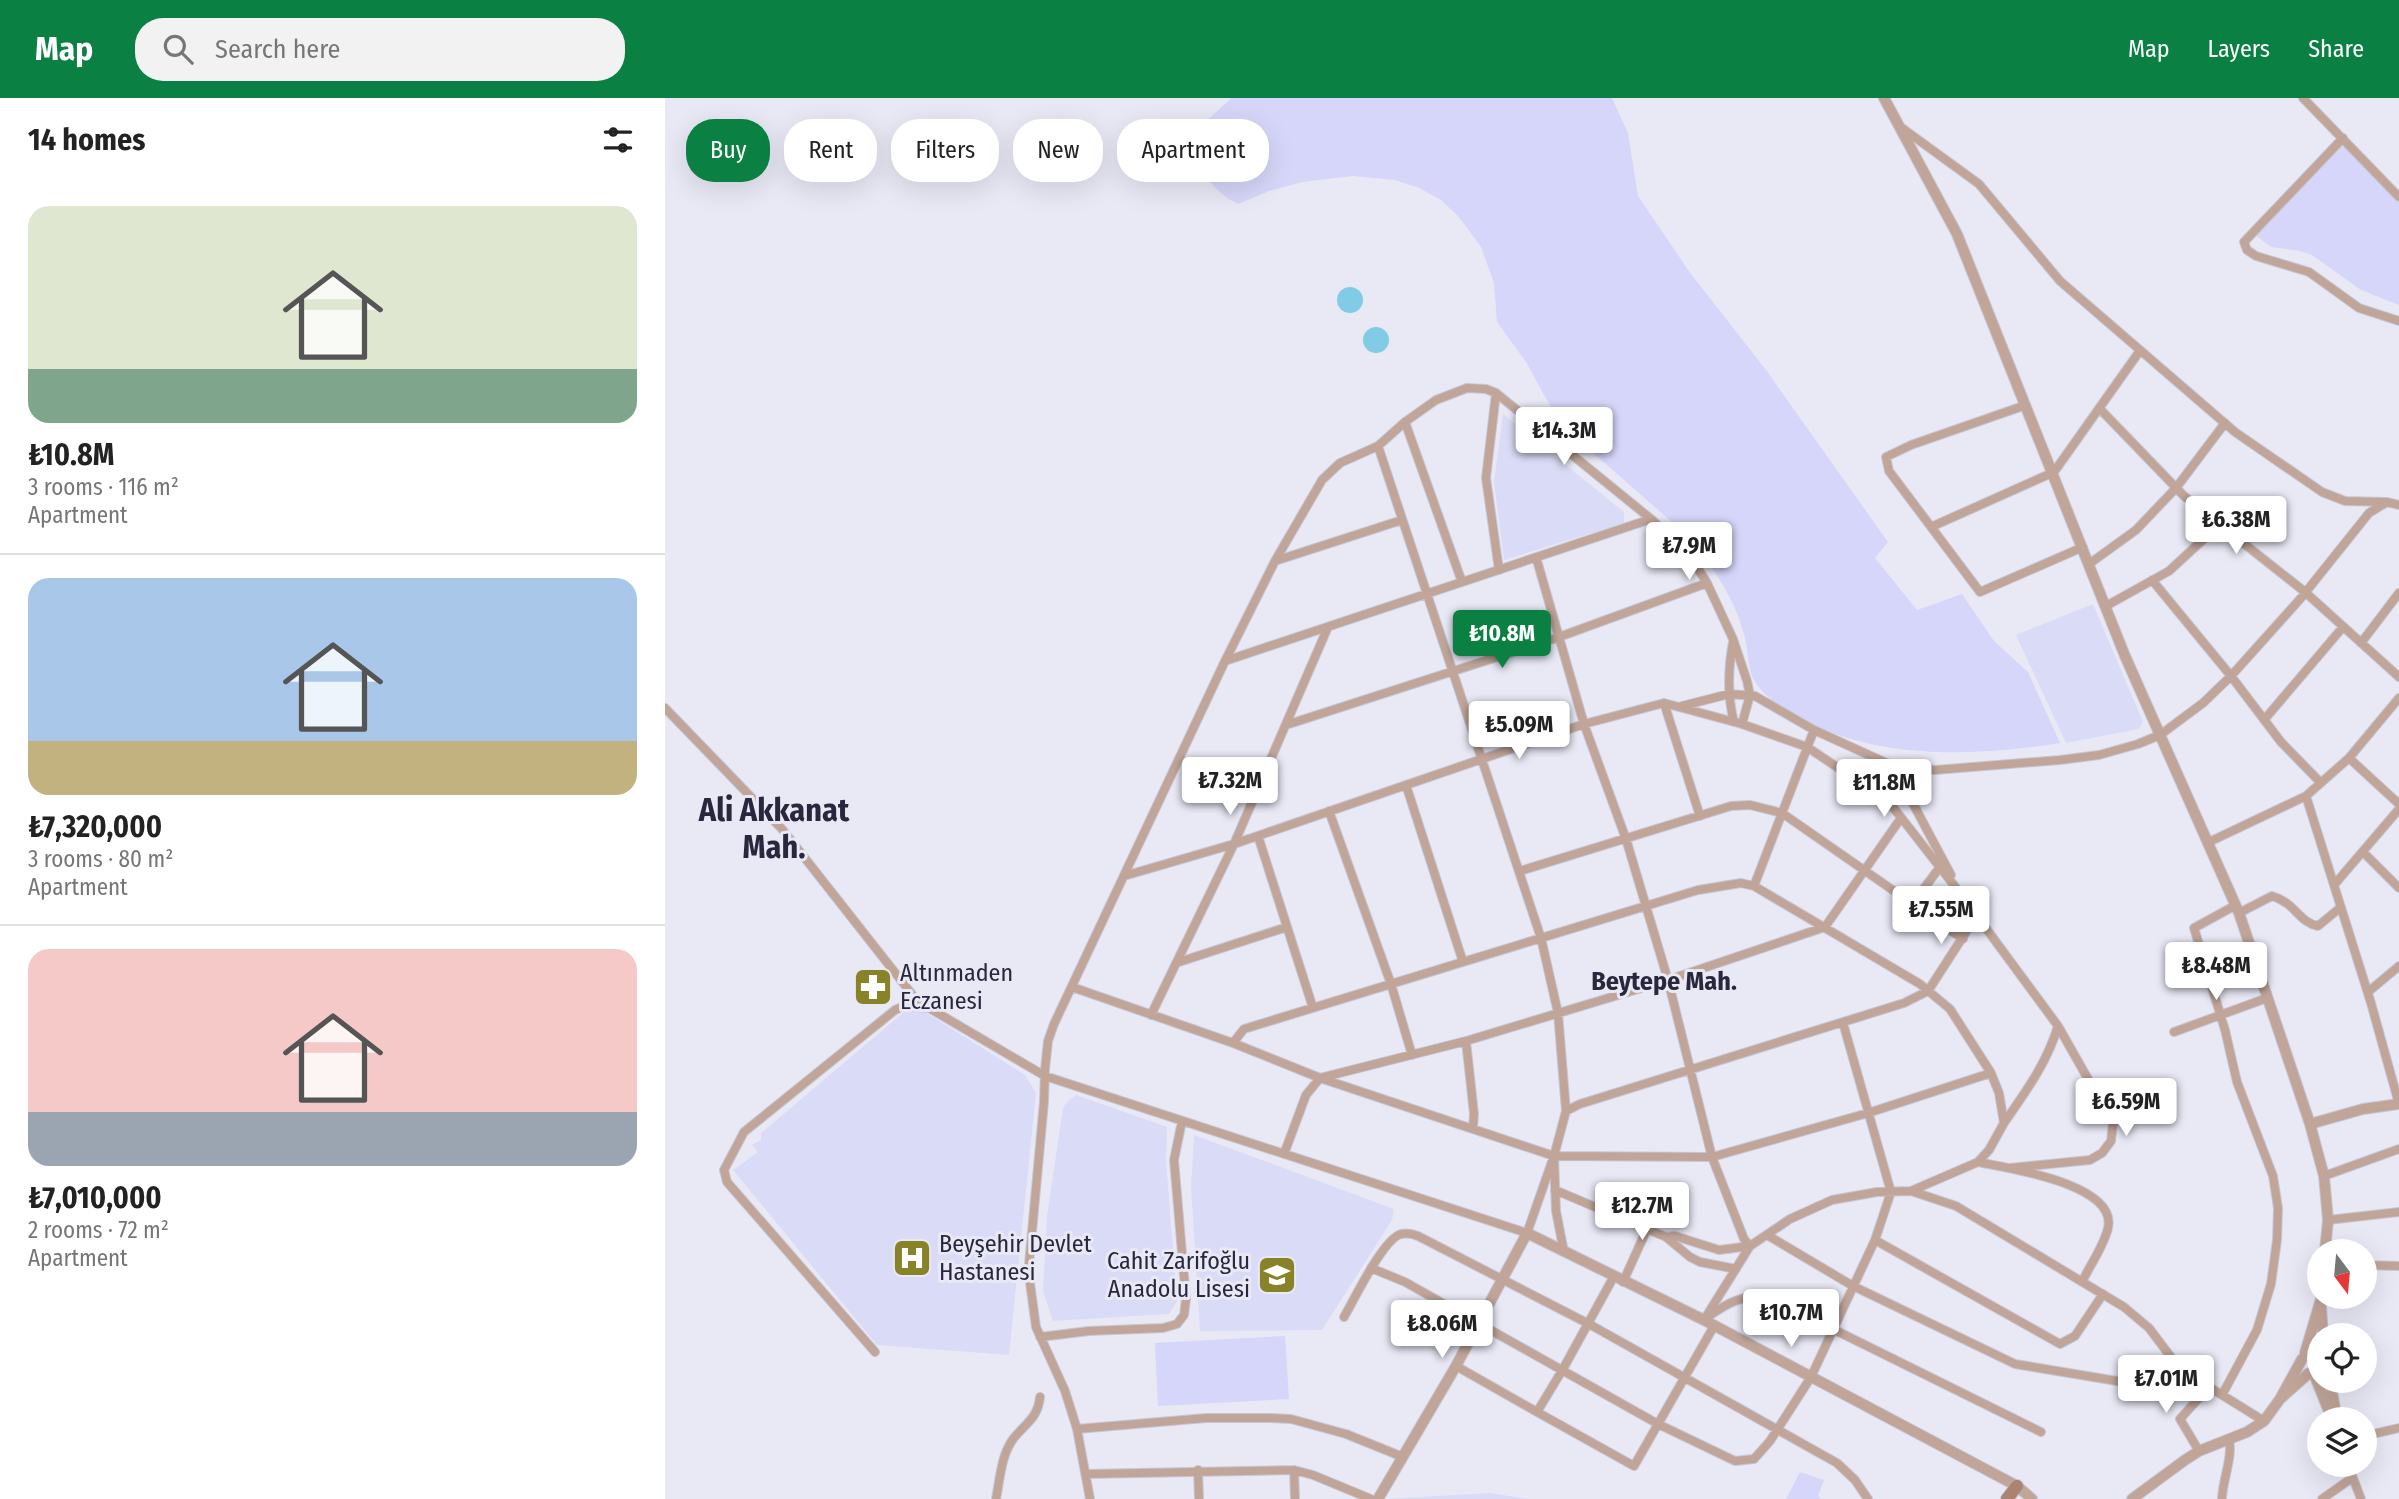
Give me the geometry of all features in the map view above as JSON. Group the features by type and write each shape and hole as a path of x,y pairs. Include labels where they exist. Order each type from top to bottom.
{"main road":[{"path":"2007,1499 2017,1486"}],"street":[{"path":"1884,98 1957,234 2106,606 2238,909 2310,1124 2324,1176 2328,1220 2326,1239"},
{"path":"2303,98 2399,197"},
{"path":"1900,127 1979,184 2060,281 2139,352 2225,423 2322,492 2345,501 2387,502 2399,505"},
{"path":"2343,138 2244,242 2247,250 2256,256 2309,272 2359,308 2399,321"},
{"path":"1931,527 2054,472 2139,352"},
{"path":"1090,1499 1077,1429 1065,1391 1040,1337 1032,1308 1029,1264 1048,1041 1225,661 1275,561 1322,480 1339,463 1378,446 1436,400 1467,388 1486,389 1496,393 1651,519 1690,556 1707,583 1733,639 1750,695 1738,723"},
{"path":"1496,393 1486,478 1499,570"},
{"path":"2026,405 1911,445 1886,457 1889,471 1980,592 2083,547"},
{"path":"2099,408 2176,488 2305,592 2399,677"},
{"path":"1405,422 1462,582"},
{"path":"2089,564 2136,530 2176,488 2225,423"},
{"path":"1378,446 1541,939 1558,1013 1566,1111 1554,1156 1527,1233 1456,1366 1378,1499"},
{"path":"1679,707 1729,694 1750,695 1814,730 1893,766 1935,770 2099,755 2160,735 2203,703 2301,598 2369,513 2387,502"},
{"path":"1225,661 1651,519"},
{"path":"1275,561 1402,520"},
{"path":"2106,606 2169,571 2219,525"},
{"path":"1536,557 1584,724 1626,839 1668,980 1712,1157 1744,1239 1750,1246"},
{"path":"2152,580 2281,742 2321,783"},
{"path":"1286,725 1559,637 1707,583"},
{"path":"2361,643 2399,593"},
{"path":"1151,1015 1234,844 1328,627"},
{"path":"2264,720 2343,627"},
{"path":"1733,639 1729,694 1738,723"},
{"path":"2209,842 2305,796 2349,758 2399,698"},
{"path":"1124,876 1234,844 1584,724 1664,703 1738,723 1807,747 1889,802 2058,1026 2113,1123 2111,1141 2102,1153 2090,1160 2010,1168"},
{"path":"1664,703 1700,816"},
{"path":"665,708 782,829 922,1007"},
{"path":"1754,886 1814,730"},
{"path":"2334,885 2399,807 2349,758"},
{"path":"1893,766 1960,893"},
{"path":"1405,785 1462,962"},
{"path":"2305,796 2368,992 2399,1104 2363,1109 2310,1124"},
{"path":"1520,871 1731,806 1750,806 1782,813 1963,939"},
{"path":"1329,811 1391,985 1412,1055"},
{"path":"1284,1154 1306,1095 1320,1078 1466,1041 1668,980 1825,927 1902,818"},
{"path":"1258,836 1313,1008"},
{"path":"2363,852 2399,888"},
{"path":"1913,903 1940,867"},
{"path":"1233,1042 1244,1029 1697,890 1741,883 1754,886 1825,927 1929,990 1950,1009 1991,1073 1999,1093 2004,1123"},
{"path":"2223,1395 2257,1330 2271,1284 2278,1208 2273,1176 2237,1082 2221,1015 2194,928 2272,896 2286,900 2309,924 2318,926 2341,908"},
{"path":"1566,1111 1580,1104 1904,1003 1929,990 1976,915"},
{"path":"1176,963 1287,928"},
{"path":"2368,992 2399,966"},
{"path":"1072,987 1233,1042 1320,1078 1554,1156 1712,1157 1868,1113 1991,1073"},
{"path":"2174,1032 2267,998"},
{"path":"875,1352 727,1182 724,1170 744,1132 895,1010 904,1006 922,1007 940,1014 1045,1076 1527,1233 1709,1323 2017,1486 2032,1499"},
{"path":"1371,1268 1405,1282 1658,1424 1735,1461 1754,1459 1777,1430 1811,1377 1875,1240 1891,1192 1843,1023"},
{"path":"1666,1237 1675,1236 1719,1250 1750,1246 1790,1219 1832,1200 1910,1191 1978,1162 1990,1150 2004,1123 2040,1072 2053,1045 2058,1026"},
{"path":"1466,1041 1474,1114 1473,1128"},
{"path":"1040,1337 1089,1331 1163,1328 1177,1324 1184,1315 1186,1299 1174,1160 1182,1121"},
{"path":"2324,1176 2399,1149"},
{"path":"1554,1156 1556,1211 1564,1252"},
{"path":"1978,1162 2056,1180 2094,1197 2107,1211 2108,1229 2082,1282"},
{"path":"1555,1190 1666,1237 1689,1257 1700,1262 1736,1269"},
{"path":"1910,1191 1956,1206 2103,1294 2138,1317 2181,1369 2264,1421"},
{"path":"2328,1220 2399,1212"},
{"path":"1537,1412 1647,1229"},
{"path":"1344,1317 1371,1268 1392,1239 1400,1234 1411,1234 1589,1324 1837,1463 1856,1480 1868,1499"},
{"path":"1767,1235 1853,1286 2015,1364 2129,1384 2155,1384 2181,1369"},
{"path":"1875,1240 2060,1344 2075,1336 2103,1294"},
{"path":"1456,1366 1633,1466 1684,1377 1736,1269 1750,1246"},
{"path":"2377,1265 2399,1266"},
{"path":"1709,1323 1724,1306 1746,1296 1766,1296 2041,1432"},
{"path":"2307,1369 2303,1367 2304,1356 2318,1309"},
{"path":"2132,1499 2199,1451 2229,1440 2264,1421 2307,1353"},
{"path":"2280,1399 2307,1378"},
{"path":"2199,1451 2180,1419 2208,1388"},
{"path":"996,1499 1004,1456 1013,1439 1035,1415 1040,1397"},
{"path":"1077,1429 1217,1417 1291,1419 1346,1434 1403,1457"},
{"path":"2377,1433 2399,1428"},
{"path":"2222,1499 2223,1481 2230,1455 2229,1440"},
{"path":"1198,1470 1199,1499"},
{"path":"1086,1474 1294,1470 1371,1499"},
{"path":"1294,1470 1295,1499"},
{"path":"2322,1499 2352,1478 2361,1499"}],"shaded area":[{"path":"1231,98 1612,98 1628,133 1638,196 1691,274 1766,370 1888,542 1875,558 1917,610 1962,594 1994,641 2028,672 2060,743 1994,751 1893,748 1860,742 1829,732 1774,702 1754,680 1740,620 1721,582 1698,548 1689,537 1560,424 1526,362 1497,322 1494,283 1481,247 1459,217 1441,200 1419,188 1395,180 1353,176 1302,182 1269,191 1238,204 1222,194 1210,182 1269,182 1269,119 1209,119"},
{"path":"2341,143 2399,202 2399,305 2361,290 2312,255 2271,247 2254,234"},
{"path":"1350,287 1359,291 1363,300 1359,309 1350,313 1341,309 1337,300 1341,291"},
{"path":"1376,327 1385,331 1389,340 1385,349 1376,353 1367,349 1363,340 1367,331"},
{"path":"1503,414 1624,512 1624,523 1504,560 1494,482"},
{"path":"2093,604 2143,722 2139,729 2066,743 2016,635"},
{"name":"Beyşehir Devlet Hastanesi","path":"904,1012 925,1012 1025,1075 1036,1093 1009,1355 877,1345 733,1170 758,1152 752,1145 761,1140 761,1133"},
{"path":"1076,1095 1167,1127 1166,1160 1177,1302 1169,1314 1053,1321 1043,1291 1047,1216 1063,1108"},
{"name":"Cahit Zarifoğlu Anadolu Lisesi","path":"1194,1135 1394,1209 1392,1220 1322,1330 1200,1331 1191,1187"},
{"path":"1285,1336 1289,1399 1158,1406 1155,1343"},
{"path":"1800,1472 1824,1480 1818,1496 1821,1499 1786,1499"},
{"path":"1490,1493 1528,1499 1386,1499"}],"place":[{"name":"Altınmaden Eczanesi","path":"873,987"},
{"name":"Beyşehir Devlet Hastanesi","path":"912,1258"},
{"name":"Cahit Zarifoğlu Anadolu Lisesi","path":"1277,1275"}],"district":[{"name":"Ali Akkanat Mah.","path":"774,828"},
{"name":"Beytepe Mah.","path":"1664,981"}]}
